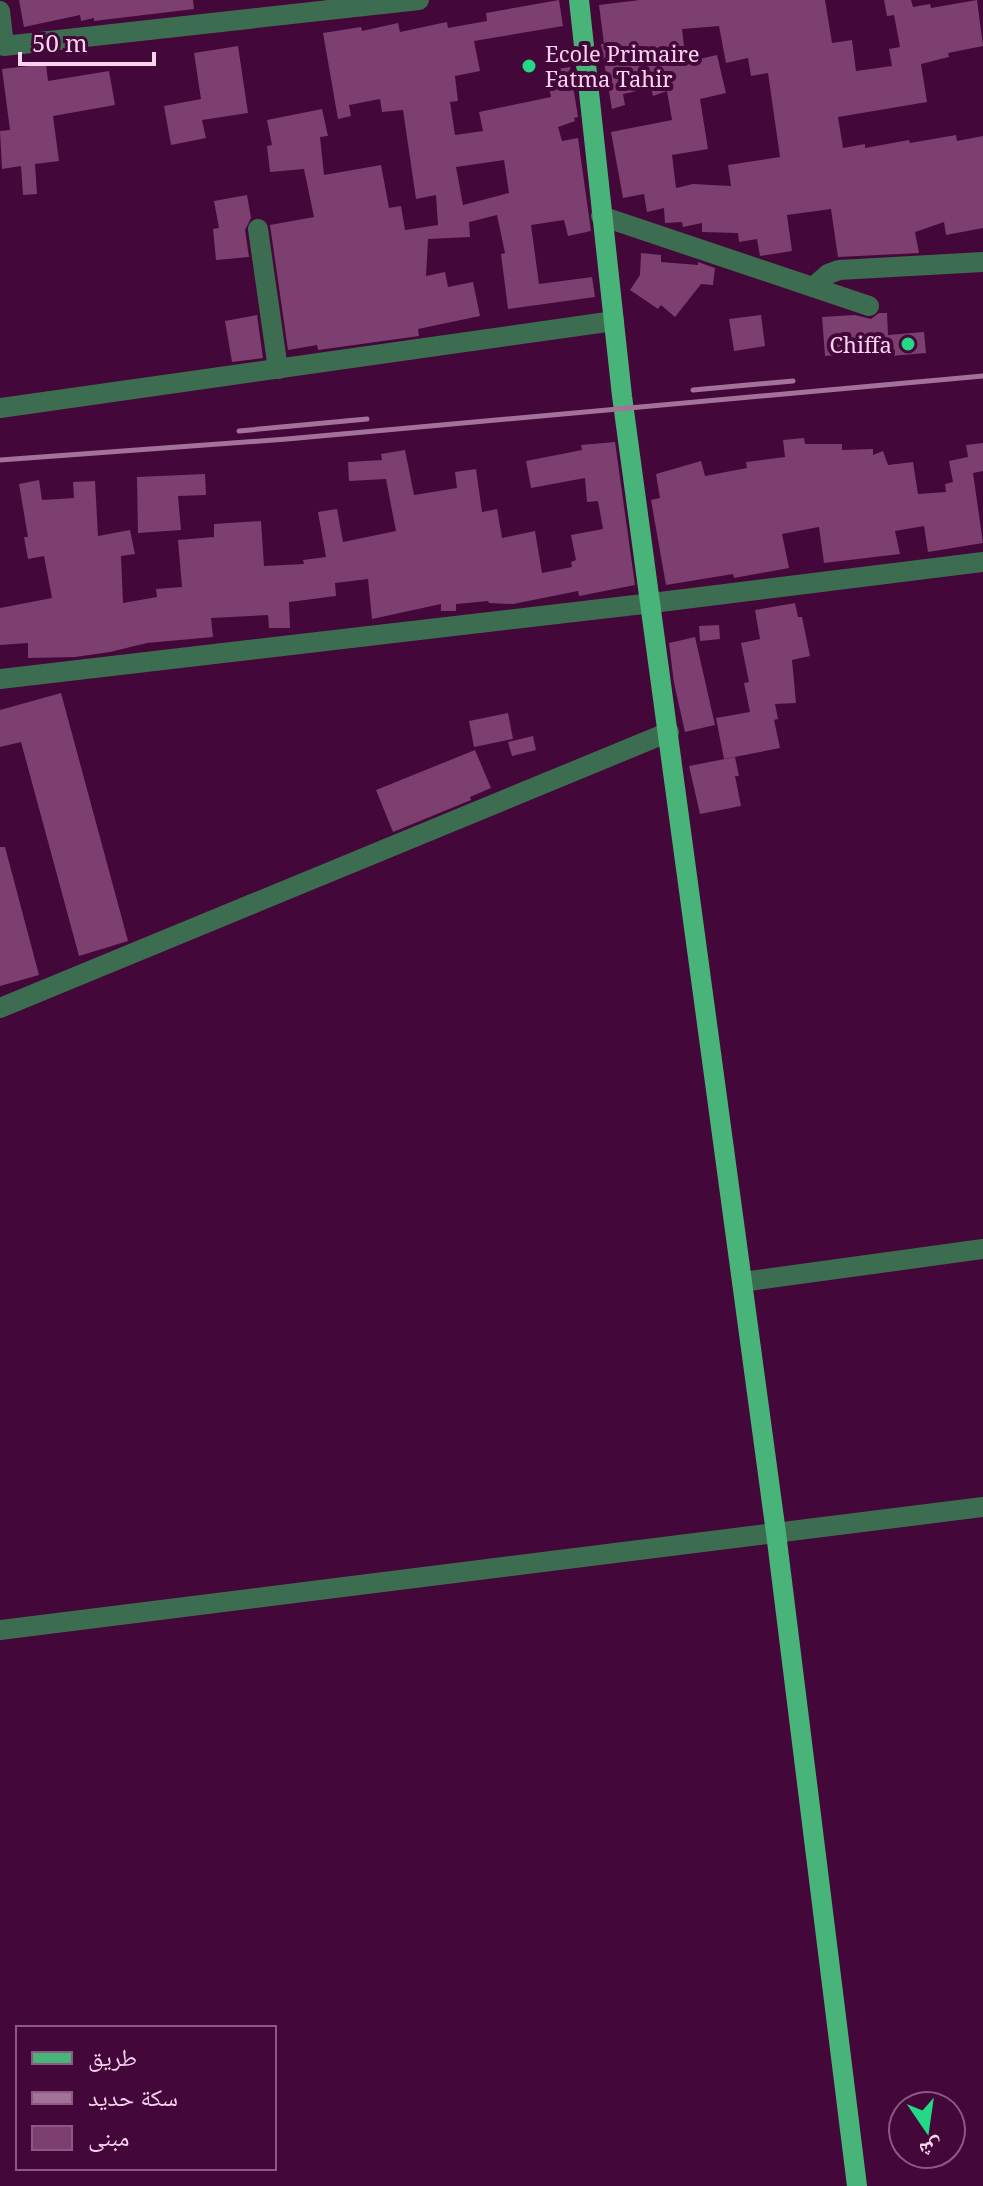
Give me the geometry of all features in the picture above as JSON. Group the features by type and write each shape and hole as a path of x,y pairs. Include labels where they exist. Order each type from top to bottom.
{"main road":[{"path":"579,0 614,321 776,1533 857,2186"}],"street":[{"path":"0,11 2,50 419,0"},
{"path":"601,216 869,306"},
{"path":"258,229 278,369"},
{"path":"813,287 828,274 839,270 983,262"},
{"path":"0,408 614,321"},
{"path":"0,679 983,562"},
{"path":"0,1008 669,732"},
{"path":"742,1282 983,1249"},
{"path":"0,1630 983,1507"}],"building":[{"path":"19,0 193,0 194,9 94,21 94,18 81,21 80,15 24,27"},
{"path":"559,0 563,26 474,41 480,71 455,76 458,101 450,102 455,135 483,131 479,112 551,97 546,71 570,67 578,117 558,127 562,141 578,138 591,231 568,236 564,220 531,225 539,284 592,277 595,297 508,309 501,254 505,253 497,215 469,222 470,237 428,239 426,276 445,272 448,287 473,282 480,316 418,329 419,336 318,350 317,345 288,350 270,225 314,217 304,169 270,172 267,146 272,145 267,120 322,109 328,136 320,137 324,175 381,165 389,208 401,206 405,230 438,225 436,195 416,199 403,110 382,112 380,99 349,105 351,116 338,119 323,33 361,27 362,31 398,23 400,32 447,22 448,28 487,21 486,13","holes":["504,160 509,193 463,205 456,167"]},
{"path":"640,0 825,0 832,43 852,40 856,71 892,66 889,49 900,47 894,15 887,16 884,0 911,0 913,7 930,4 931,8 977,0 983,46 948,53 949,57 921,64 927,102 838,117 843,148 865,144 865,148 909,140 910,143 956,135 957,141 983,136 983,228 946,235 944,222 915,232 919,253 838,257 831,209 787,215 792,251 760,256 757,239 739,242 738,233 702,232 702,223 683,227 682,222 665,223 664,208 647,212 644,194 623,198 611,132 672,120 667,91 653,96 651,88 623,94 625,105 612,109 601,44 604,44 599,5","holes":["719,26 726,63 748,58 751,76 768,73 780,157 728,165 731,186 693,184 676,188 672,155 708,149 700,99 726,93 717,55 686,62 682,29"]},
{"path":"238,46 248,113 202,120 206,138 171,145 164,106 201,99 194,53"},
{"path":"46,64 48,81 109,71 115,105 53,116 59,161 35,164 37,194 23,195 21,166 2,169 0,131 10,130 2,69"},
{"path":"247,195 251,218 245,230 249,257 216,260 213,229 219,228 214,201"},
{"path":"641,253 661,255 661,262 698,265 698,262 715,268 713,285 701,284 675,317 661,305 658,309 630,290 640,275"},
{"path":"879,313 887,313 888,335 924,332 926,353 891,356 891,350 825,356 822,317 855,315 871,319"},
{"path":"257,315 263,358 232,362 225,321"},
{"path":"761,315 765,346 734,351 729,319"},
{"path":"804,438 805,444 842,444 842,450 873,449 873,455 883,451 888,465 913,462 918,494 946,492 945,484 953,482 949,461 968,457 966,445 983,443 983,471 973,473 983,543 928,552 924,526 895,531 900,554 824,563 819,527 782,534 789,568 666,585 651,500 660,498 656,474 701,461 705,476 747,468 746,462 785,457 783,440"},
{"path":"615,442 635,585 579,596 578,591 513,604 488,601 456,604 456,611 441,611 441,604 372,619 368,579 335,583 336,596 289,602 290,628 269,628 268,615 211,618 213,637 147,643 75,657 28,658 28,643 0,645 0,608 52,598 44,556 28,559 24,537 28,537 19,484 39,480 42,500 74,498 73,482 95,481 98,536 130,530 135,554 121,556 123,603 157,597 156,589 182,587 178,540 214,537 214,524 261,521 264,566 304,564 303,560 326,557 318,512 337,509 343,542 396,531 386,479 349,481 348,462 382,460 381,454 405,450 414,495 457,488 455,472 476,469 482,512 497,509 502,538 535,531 542,573 572,567 571,562 576,560 571,535 603,529 598,501 587,502 585,478 531,488 526,461 582,450 581,445"},
{"path":"205,474 206,495 178,496 181,530 138,533 137,477"},
{"path":"795,603 798,617 802,617 810,656 792,660 796,703 775,704 778,719 774,720 780,748 724,759 716,718 750,712 744,683 749,682 741,643 760,639 755,610"},
{"path":"719,625 720,639 700,641 699,626"},
{"path":"695,637 715,725 685,732 669,643"},
{"path":"61,693 128,941 79,956 21,742 0,747 0,710"},
{"path":"508,713 513,739 474,747 469,721"},
{"path":"533,736 536,750 512,756 508,742"},
{"path":"475,750 491,788 470,797 471,800 393,832 376,790"},
{"path":"735,757 741,806 700,814 689,766"},
{"path":"0,847 5,847 39,975 0,986"}],"railway":[{"path":"0,460 287,439 983,376"},
{"path":"693,390 793,381"},
{"path":"239,431 367,419"}],"place":[{"name":"Ecole Primaire Fatma Tahir","path":"529,66"},
{"name":"Chiffa","path":"908,344"}]}
